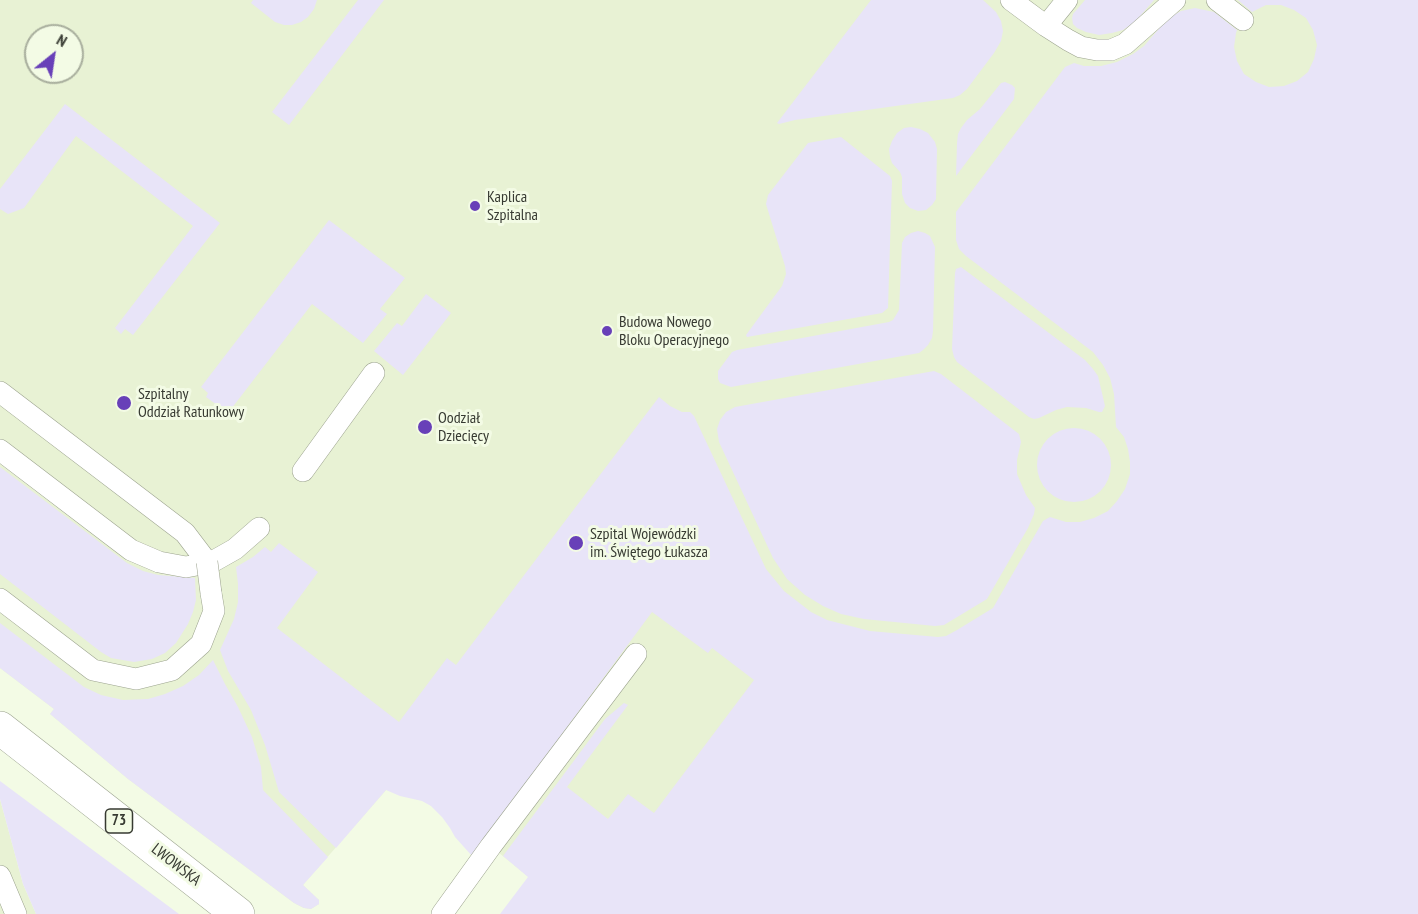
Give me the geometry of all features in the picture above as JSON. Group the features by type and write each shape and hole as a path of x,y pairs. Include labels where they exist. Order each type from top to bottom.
{"main road":[{"name":"LWOWSKA","path":"1,733 238,914"}],"lane":[{"path":"1011,0 1068,40 1097,50 1112,50 1125,44 1175,0"},
{"path":"1046,26 1067,0"},
{"path":"1217,0 1242,20"},
{"path":"303,471 374,374"},
{"path":"0,392 185,533 207,562 214,611 201,644 172,670 136,679 93,670 0,599"},
{"path":"0,450 131,550 159,562 186,567 212,562 234,549 259,528"},
{"path":"442,914 636,654"},
{"path":"0,876 16,914"}],"shaded area":[{"name":"Szpital Wojewódzki im. Świętego Łukasza","path":"0,0 1418,0 1034,698 574,914 401,773 303,885 319,900 319,904 311,909 304,908 294,903 128,779 50,714 54,709 0,668"},
{"path":"253,0 317,0 308,17 292,25 284,25 275,22 251,3"},
{"path":"358,0 384,0 289,125 272,112"},
{"path":"871,0 983,0 996,12 1001,21 1003,31 1001,41 967,89 953,98 777,123"},
{"path":"1085,0 1154,0 1135,22 1123,30 1099,35 1086,32 1073,24 1073,14"},
{"path":"1238,0 1418,0 1418,914 500,914 528,877 503,856 605,719 624,703 628,705 567,787 608,819 628,794 654,813 754,680 712,648 708,653 652,612 472,856 455,837 442,817 422,801 386,790 336,848 279,792 265,745 251,710 228,671 220,650 234,619 238,602 236,567 265,547 271,552 279,543 318,572 277,628 399,722 447,658 456,665 659,397 670,406 682,412 690,412 694,416 766,569 784,591 811,612 827,620 870,631 938,637 946,636 993,608 1043,521 1050,517 1066,522 1080,522 1108,511 1125,489 1130,474 1130,462 1124,437 1116,427 1114,394 1110,378 1103,365 1093,352 959,249 956,240 956,212 1065,67 1074,63 1084,66 1101,66 1117,62 1144,46 1163,24 1181,11 1195,8 1214,12 1237,30 1234,47 1237,61 1244,74 1256,82 1269,87 1284,86 1297,81 1308,72 1317,45 1313,30 1306,18 1281,5 1266,5 1252,12"},
{"path":"1005,82 1015,88 1014,99 956,176 957,143 961,128 1001,83"},
{"path":"65,104 220,223 133,335 125,329 121,334 115,328 193,226 76,136 24,208 8,214 0,209 0,189"},
{"path":"911,127 928,133 937,149 936,199 926,210 918,211 905,203 902,194 902,177 890,157 889,149 897,133 904,128"},
{"path":"841,137 890,176 892,181 888,308 882,313 747,337 746,335 782,286 786,274 766,204 768,195 808,143"},
{"path":"329,220 405,278 380,309 387,314 363,343 312,304 228,413 206,397 208,393 201,387"},
{"path":"918,231 930,236 935,247 933,331 932,338 923,350 919,353 731,387 720,383 718,371 732,352 737,350 893,320 899,310 902,243 905,237"},
{"path":"961,267 1085,360 1098,376 1105,406 1102,412 1067,407 1034,419 957,362 952,349 955,273 956,269"},
{"path":"426,294 451,313 403,375 374,351 397,323 402,326"},
{"path":"934,371 1019,434 1021,442 1017,474 1026,495 1035,508 1034,514 987,599 944,625 864,619 841,614 805,595 787,579 773,558 719,442 717,429 720,420 726,412 735,407"},
{"path":"1074,428 1088,431 1100,439 1108,451 1111,465 1108,479 1100,491 1088,499 1074,502 1060,499 1048,491 1040,479 1037,465 1040,451 1048,439 1060,431"},
{"path":"0,467 127,563 158,575 195,578 196,600 193,612 176,643 165,653 152,659 134,662 111,658 0,574"},
{"path":"0,623 84,687 101,695 123,700 148,699 183,686 199,675 213,660 252,737 261,767 263,790 328,857 303,885 319,900 319,904 311,909 294,903 128,779 50,714 54,709 0,668"},
{"path":"0,781 179,914 36,914 23,884 0,799"},
{"path":"0,799 23,884 36,914 0,914"}],"place":[{"name":"Kaplica Szpitalna","path":"475,206"},
{"name":"Budowa Nowego Bloku Operacyjnego","path":"607,331"},
{"name":"Szpitalny Oddział Ratunkowy","path":"124,403"},
{"name":"Oodział Dziecięcy","path":"425,427"},
{"name":"Szpital Wojewódzki im. Świętego Łukasza","path":"576,543"}]}
